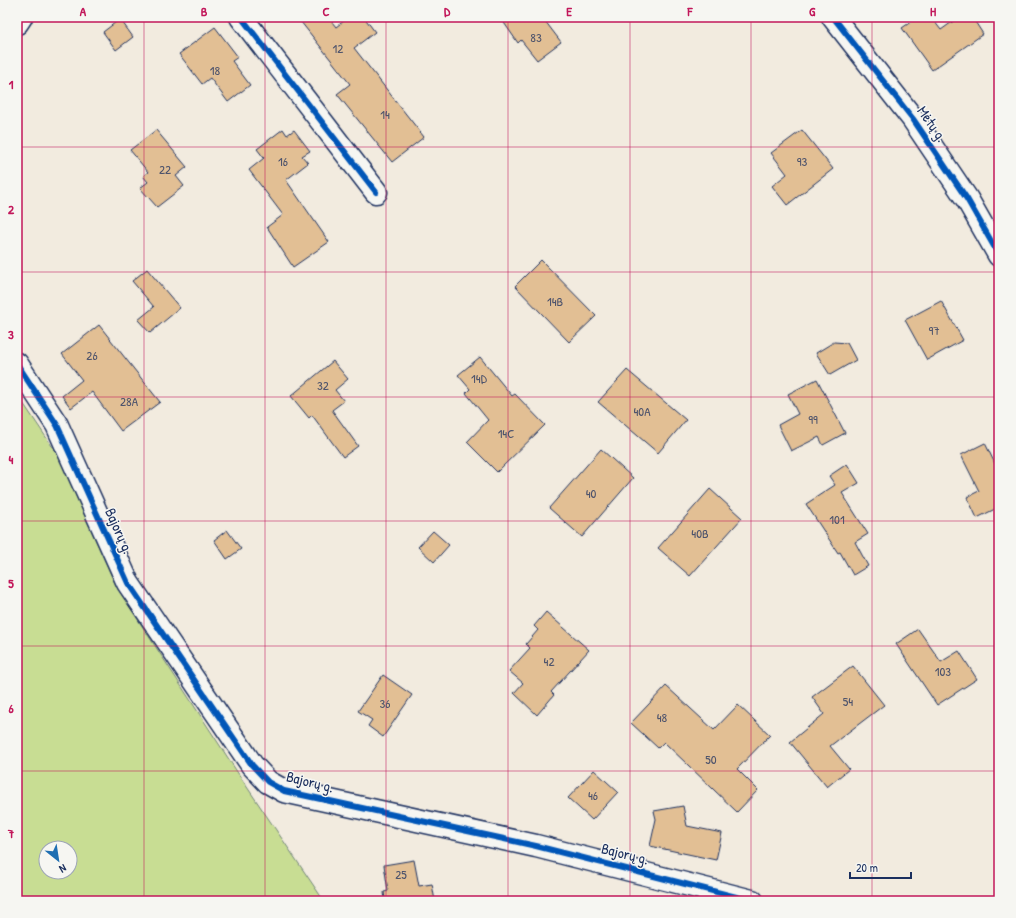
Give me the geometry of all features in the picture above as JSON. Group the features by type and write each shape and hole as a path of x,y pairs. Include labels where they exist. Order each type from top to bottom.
{"street":[{"path":"17,23 21,17"},
{"path":"241,17 376,192"},
{"name":"Mėtų g.","path":"833,17 913,119 967,199 999,255"},
{"name":"Bajorų g.","path":"17,364 57,425 128,583 215,713 252,765 268,782 284,791 536,846 752,901"}],"green space":[{"path":"17,394 58,455 116,586 247,787 324,901 17,901"}],"building":[{"path":"297,17 328,17 336,27 349,17 364,17 375,32 354,48 424,137 392,162 337,94 350,84"},
{"path":"500,17 542,17 561,42 537,60 521,40 518,43"},
{"path":"918,17 931,17 941,30 959,17 972,17 983,34 932,70 902,28"},
{"path":"120,19 133,37 116,50 103,32"},
{"path":"215,27 238,57 232,61 250,85 228,102 210,78 202,84 179,54"},
{"path":"283,129 287,135 294,130 310,151 302,156 308,163 286,180 329,242 293,267 267,227 283,215 249,170 264,158 257,149"},
{"path":"156,130 187,167 176,176 184,186 157,207 140,188 148,182 143,176 148,172 130,150"},
{"path":"802,130 833,169 787,205 772,186 787,174 771,153"},
{"path":"541,260 596,316 569,342 515,286"},
{"path":"147,269 180,308 150,333 138,320 154,307 132,281"},
{"path":"941,301 963,340 927,360 905,320"},
{"path":"99,325 160,402 121,431 92,392 71,408 62,396 82,380 62,354"},
{"path":"834,342 847,343 856,360 830,375 816,353"},
{"path":"480,357 512,396 515,394 545,425 497,472 467,442 488,420 466,393 470,389 458,375"},
{"path":"333,361 348,379 335,390 344,401 332,410 358,446 343,457 312,415 309,418 291,396"},
{"path":"627,370 686,420 658,453 598,402"},
{"path":"817,379 845,433 823,445 819,437 791,451 778,425 798,414 788,394"},
{"path":"985,443 999,472 999,507 977,518 967,497 979,491 961,455"},
{"path":"601,449 633,478 582,537 549,508"},
{"path":"847,464 859,483 842,493 868,534 855,542 868,566 853,575 840,552 838,553 806,504 835,485 829,476"},
{"path":"710,489 742,518 690,576 658,548"},
{"path":"227,530 241,549 227,559 214,540"},
{"path":"433,531 449,545 434,562 418,547"},
{"path":"546,612 589,650 551,692 554,695 537,715 514,693 523,683 509,671 530,648 526,644 538,630 534,626"},
{"path":"918,629 941,662 959,651 977,679 937,705 896,644"},
{"path":"853,666 884,705 830,746 849,769 827,787 790,742 824,714 812,697"},
{"path":"383,675 412,695 383,737 368,726 372,720 358,711"},
{"path":"666,686 714,730 738,705 770,735 737,769 758,790 737,812 664,742 658,748 631,723"},
{"path":"594,770 618,792 592,820 568,798"},
{"path":"683,806 687,826 722,833 716,860 650,846 656,819 654,811"},
{"path":"414,860 419,886 432,884 435,901 385,901 384,892 388,891 384,865"}],"cycle path":[{"path":"241,17 376,192"},
{"path":"833,17 913,119 967,199 999,255"},
{"path":"17,364 57,425 128,583 252,765 268,782 284,791 536,846 752,901"}]}
